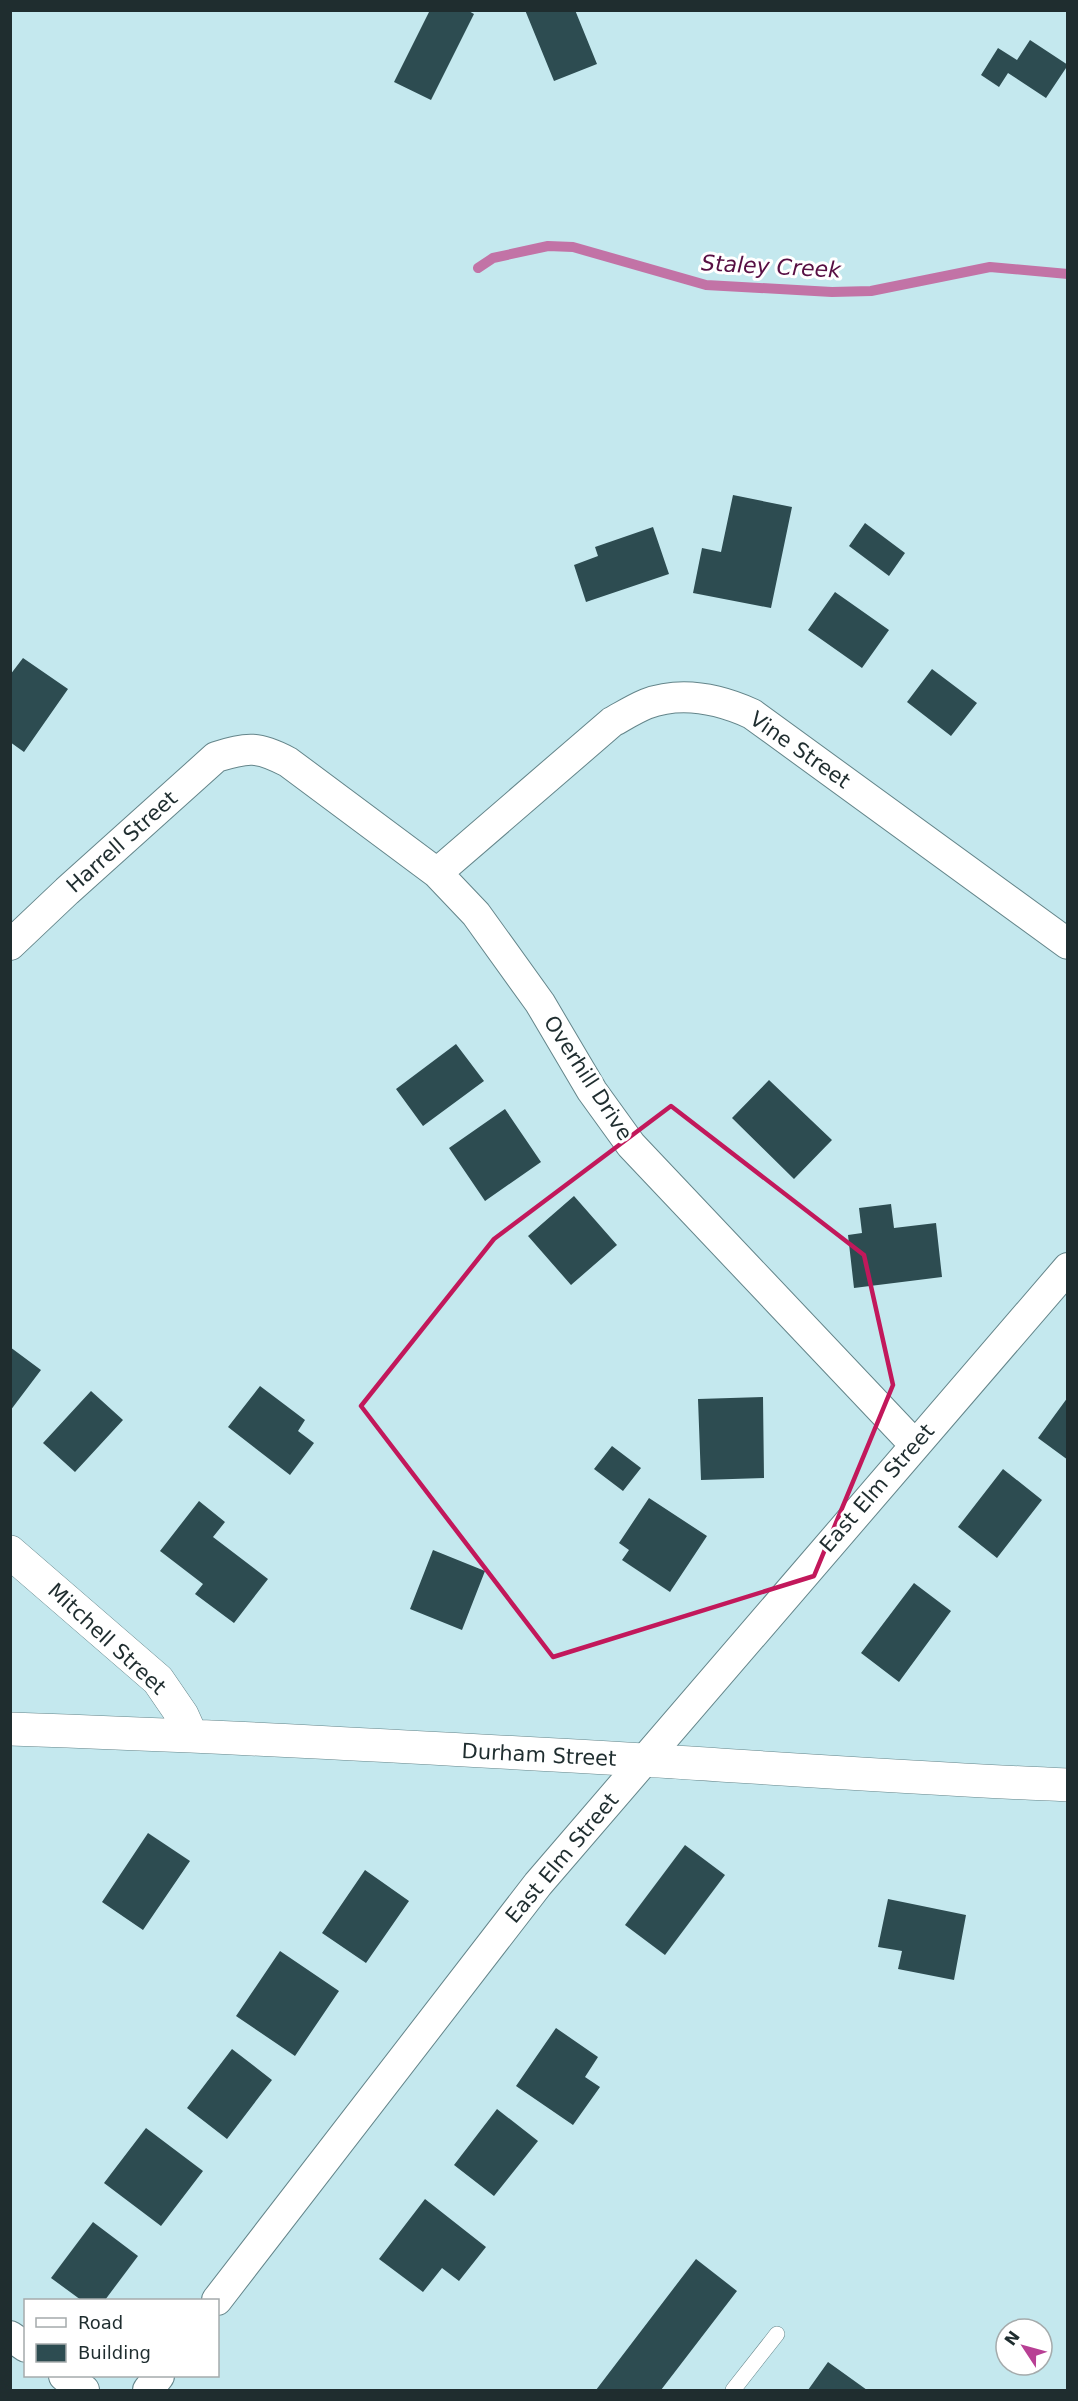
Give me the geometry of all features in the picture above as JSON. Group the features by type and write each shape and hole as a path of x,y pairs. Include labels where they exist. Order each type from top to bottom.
{"street":[{"name":"Vine Street","path":"437,873 612,722 645,705 663,699 700,697 735,706 752,714 1068,944"},
{"name":"Overhill Drive","path":"241,749 267,751 288,762 437,873 476,914 510,959 540,1003 592,1091 631,1145 914,1444"},
{"name":"Harrell Street","path":"10,945 216,757 241,749"},
{"name":"East Elm Street","path":"219,2299 538,1884 914,1444 1068,1268"},
{"name":"Mitchell Street","path":"10,1552 158,1680 182,1715 191,1735"},
{"name":"Durham Street","path":"10,1729 191,1735 913,1779 1068,1785"},
{"path":"10,2336 24,2346"},
{"path":"65,2377 84,2391"},
{"path":"148,2391 158,2377"}],"lane":[{"path":"733,2391 777,2334"}],"highlighted area":[{"path":"671,1106 864,1255 893,1385 814,1576 553,1657 361,1406 494,1239"}],"building":[{"path":"430,10 467,10 474,14 431,100 394,82"},
{"path":"525,10 575,10 597,64 554,81"},
{"path":"1030,40 1068,65 1046,98 1008,73 999,87 981,75 998,48 1017,60"},
{"path":"733,495 792,507 771,608 693,593 702,548 721,552"},
{"path":"865,523 905,553 889,576 849,546"},
{"path":"653,527 669,574 586,602 574,565 598,556 595,547"},
{"path":"835,592 889,630 862,668 808,630"},
{"path":"23,658 68,689 24,752 10,742 10,675"},
{"path":"932,669 977,703 951,736 907,702"},
{"path":"456,1044 484,1081 423,1126 396,1089"},
{"path":"769,1080 832,1140 794,1179 732,1118"},
{"path":"505,1109 541,1162 485,1201 449,1148"},
{"path":"574,1196 617,1245 571,1285 528,1236"},
{"path":"891,1204 894,1228 936,1223 942,1277 854,1288 848,1235 862,1233 859,1208"},
{"path":"10,1347 41,1370 10,1411"},
{"path":"260,1386 305,1420 298,1431 314,1443 290,1475 228,1427"},
{"path":"91,1391 123,1420 75,1472 43,1443"},
{"path":"763,1397 764,1478 701,1480 698,1399"},
{"path":"1068,1397 1068,1460 1038,1438"},
{"path":"612,1446 641,1468 623,1491 594,1469"},
{"path":"1003,1469 1042,1500 997,1558 958,1527"},
{"path":"649,1498 707,1536 670,1592 622,1560 629,1550 619,1543"},
{"path":"199,1501 225,1522 213,1537 268,1579 234,1623 195,1594 203,1584 160,1551"},
{"path":"433,1550 485,1571 462,1630 410,1609"},
{"path":"914,1583 951,1611 899,1682 861,1653"},
{"path":"148,1833 190,1861 143,1930 102,1902"},
{"path":"685,1845 725,1875 665,1955 625,1925"},
{"path":"365,1870 409,1901 366,1963 322,1933"},
{"path":"888,1899 966,1915 954,1980 898,1969 902,1951 878,1947"},
{"path":"280,1951 339,1991 295,2056 236,2016"},
{"path":"556,2028 598,2057 585,2077 600,2087 573,2125 516,2086"},
{"path":"232,2049 272,2080 227,2139 187,2108"},
{"path":"497,2109 538,2141 494,2196 454,2165"},
{"path":"146,2128 203,2171 161,2226 104,2183"},
{"path":"425,2199 486,2247 459,2281 442,2268 423,2292 379,2259"},
{"path":"93,2222 138,2256 106,2299 80,2299 51,2278"},
{"path":"696,2259 737,2291 661,2390 596,2390"},
{"path":"828,2362 867,2390 808,2390"}],"waterway":[{"name":"Staley Creek","path":"478,268 493,258 548,246 573,247 706,285 832,292 871,291 990,267 1068,274"}]}
